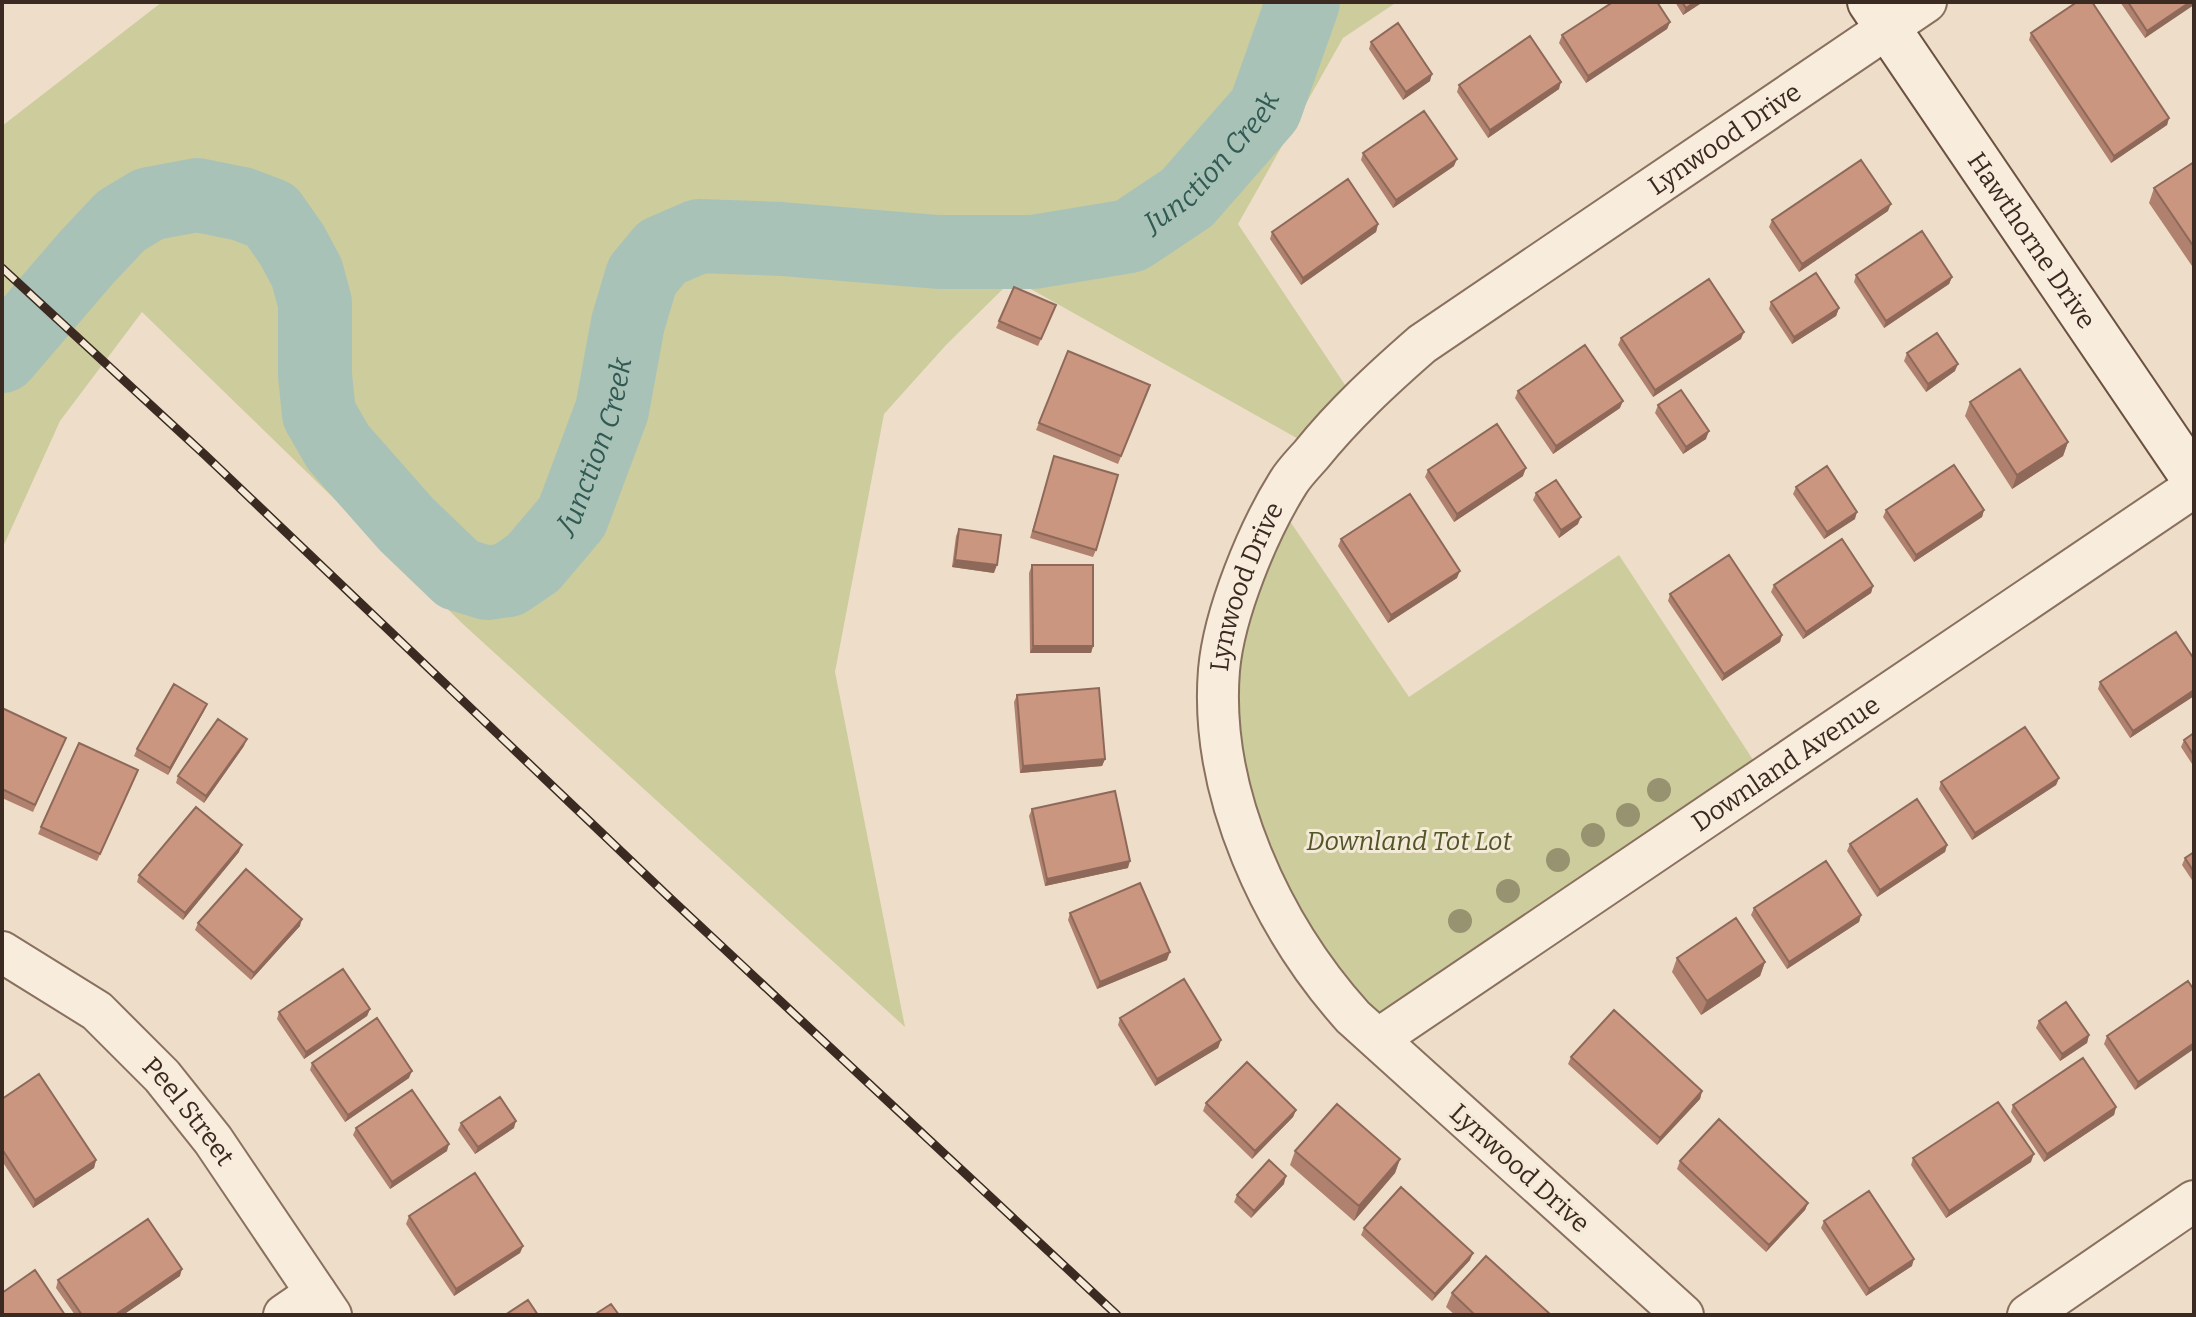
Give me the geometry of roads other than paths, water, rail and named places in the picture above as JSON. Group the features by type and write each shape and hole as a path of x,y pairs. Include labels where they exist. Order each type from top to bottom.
{"street":[{"name":"Lynwood Drive","path":"1683,1315 1353,1017 1323,984 1255,866 1231,791 1220,730 1219,669 1231,611 1260,537 1288,482 1335,425 1376,384 1422,344 1879,15 1926,2"},
{"name":"Hawthorne Drive","path":"1879,15 2194,479"},
{"name":"Downland Avenue","path":"1378,1039 2194,487"},
{"name":"Peel Street","path":"2,952 97,1011 162,1076 213,1140 324,1304"},
{"path":"2028,1315 2194,1201"},
{"path":"284,1315 324,1304"}],"waterway":[{"name":"Junction Creek","path":"2,356 121,221 149,204 197,195 242,204 271,215 307,273 315,303 315,375 319,414 338,447 406,524 458,574 487,583 508,580 533,563 572,517 612,410 628,323 642,276 662,252 699,236 782,239 938,252 1033,252 1130,236 1187,198 1265,109 1303,2"}],"railway":[{"path":"2,268 205,455 672,900 1117,1315"}],"park label":[{"name":"Downland Tot Lot","path":"1409,841"}]}
